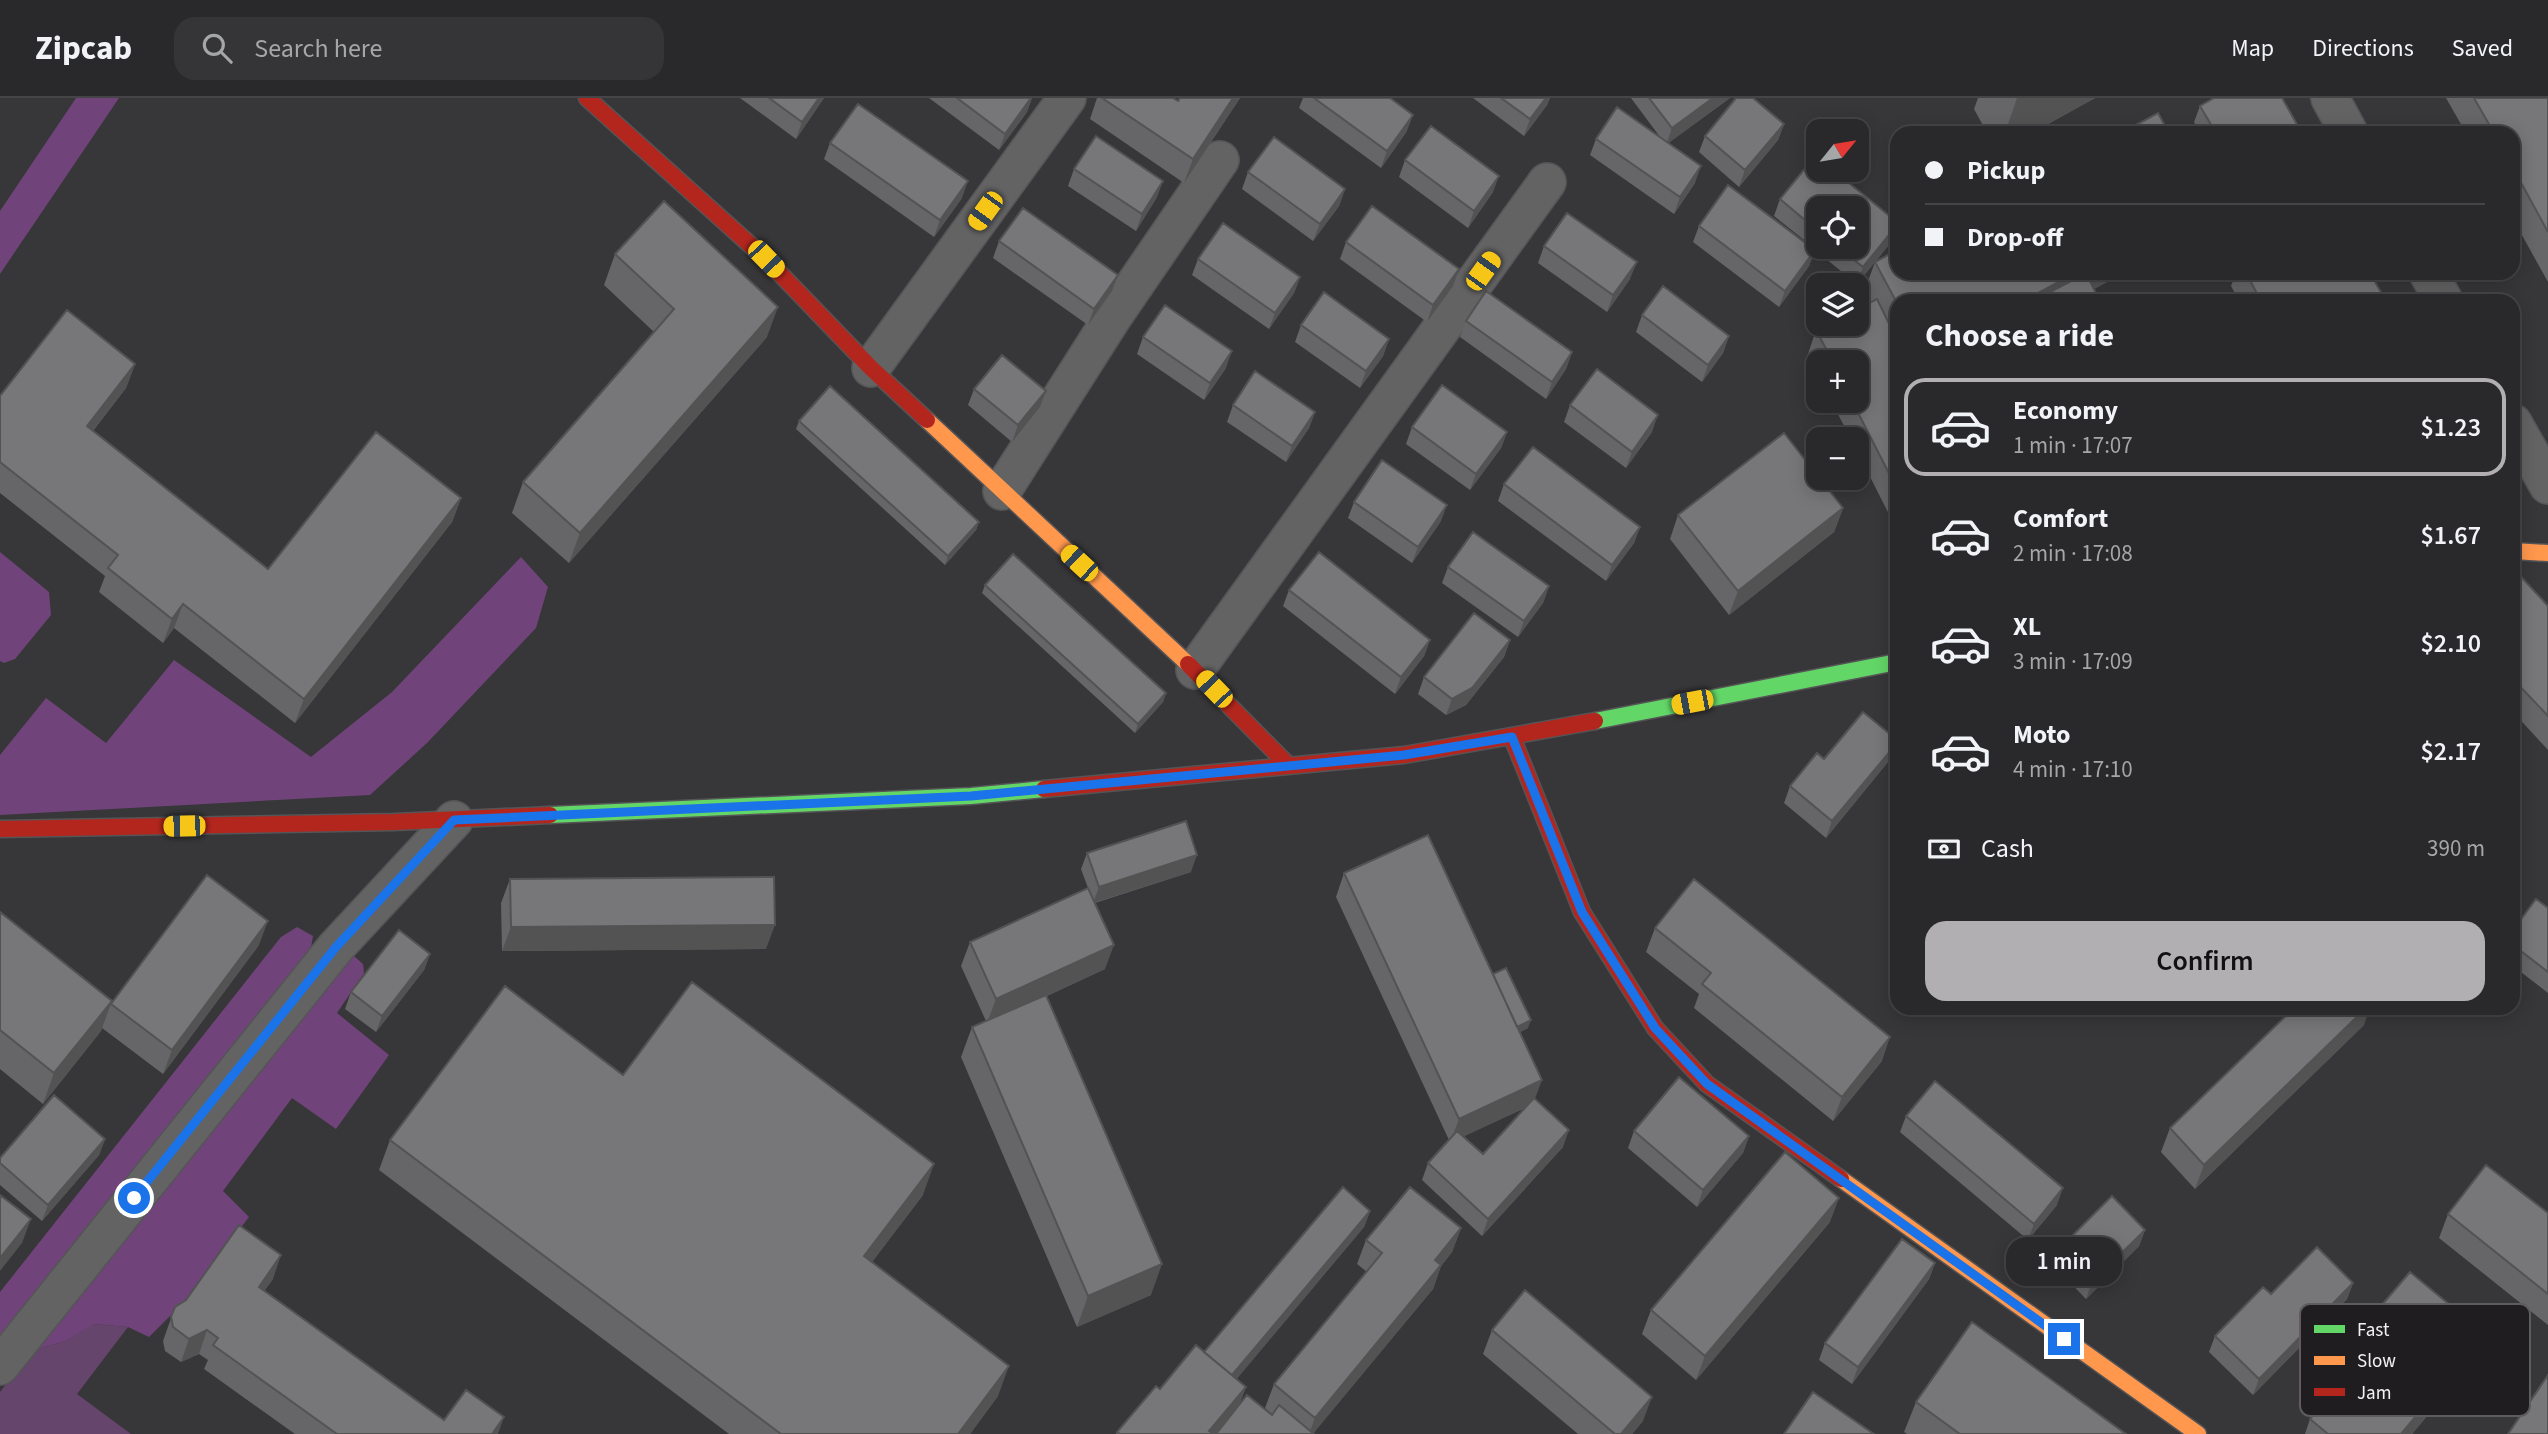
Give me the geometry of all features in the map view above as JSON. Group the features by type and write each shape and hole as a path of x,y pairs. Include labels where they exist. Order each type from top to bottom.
{"street":[{"path":"587,98 766,259 871,368 1195,670 1288,765"},
{"path":"871,368 1067,98"},
{"path":"2330,98 2345,126"},
{"path":"1002,491 1112,318 1220,160"},
{"path":"1195,670 1547,182"},
{"path":"2520,435 2548,485"},
{"path":"2520,551 2548,553"},
{"path":"0,829 454,820 971,796 1404,755 1512,737 1890,663"},
{"path":"1512,737 1582,912 1655,1028 1707,1084 2198,1434"},
{"path":"0,1366 336,947 454,820"}],"shaded area":[{"path":"76,98 119,98 0,274 0,211"},
{"path":"0,552 49,592 51,615 15,659 4,663 0,661"},
{"path":"521,557 548,587 536,628 427,743 370,795 0,815 0,755 46,698 106,743 174,660 311,757 392,692"},
{"path":"297,927 313,936 309,959 0,1348 0,1292 281,937"},
{"path":"354,956 363,964 364,973 337,1013 389,1055 336,1129 292,1098 223,1191 249,1217 184,1302 149,1337 128,1327 94,1324 66,1341 31,1351 344,958"},
{"path":"93,1324 128,1327 77,1394 131,1434 0,1434 0,1392 31,1351 66,1341"}],"building":[{"path":"769,98 819,98 802,122"},
{"path":"957,98 1031,98 1005,134"},
{"path":"1102,98 1173,98 1178,101 1180,98 1233,98 1193,159"},
{"path":"1314,98 1390,98 1413,115 1387,151"},
{"path":"1501,98 1546,98 1530,119"},
{"path":"1649,98 1713,98 1672,128"},
{"path":"1736,98 1753,98 1784,124 1745,170 1705,136"},
{"path":"2214,98 2282,98 2298,126 2212,126 2200,106"},
{"path":"2474,98 2548,98 2548,232 2520,181 2520,126 2490,126"},
{"path":"858,104 968,181 940,220 830,143"},
{"path":"1617,107 1701,166 1680,197 1596,139"},
{"path":"2158,113 2165,126 2134,126"},
{"path":"1431,126 1499,176 1474,211 1405,160"},
{"path":"1096,136 1163,181 1142,214 1074,169"},
{"path":"1274,137 1345,189 1320,224 1248,172"},
{"path":"1806,167 1806,182 1848,182 1865,196 1806,196 1806,221 1780,199"},
{"path":"1728,185 1806,243 1806,259 1808,259 1785,291 1699,226"},
{"path":"1869,199 1890,216 1890,234 1863,267 1853,259 1869,259"},
{"path":"664,201 778,307 580,533 523,482 674,309 615,254"},
{"path":"1372,206 1459,269 1433,305 1346,242"},
{"path":"1023,208 1118,275 1094,309 999,241"},
{"path":"1567,213 1637,262 1613,295 1544,246"},
{"path":"1223,223 1300,277 1275,313 1198,259"},
{"path":"1890,254 1890,280 2063,280 2036,294 1892,294 1875,262"},
{"path":"2073,280 2090,280 2096,294 2046,294"},
{"path":"2250,280 2374,280 2382,294 2257,294"},
{"path":"1663,286 1729,336 1708,365 1642,315"},
{"path":"1486,291 1572,352 1552,382 1466,321"},
{"path":"1324,292 1389,339 1366,371 1301,325"},
{"path":"1877,299 1890,326 1890,475 1869,434 1869,427 1865,427 1858,413 1869,413 1869,350 1827,350 1819,336 1869,336 1869,303"},
{"path":"1165,305 1232,351 1210,383 1143,337"},
{"path":"67,310 135,364 87,426 268,569 376,432 461,498 304,699 183,604 172,619 108,568 118,555 0,462 0,396"},
{"path":"1002,355 1046,391 1018,425 974,389"},
{"path":"1597,369 1658,415 1632,452 1570,405"},
{"path":"1255,371 1315,412 1292,446 1233,405"},
{"path":"1442,385 1507,432 1476,474 1412,427"},
{"path":"830,386 979,522 948,556 799,421"},
{"path":"1784,433 1806,461 1806,490 1829,490 1843,508 1738,591 1678,515"},
{"path":"1533,447 1640,527 1612,565 1504,484"},
{"path":"1382,460 1447,505 1418,547 1354,502"},
{"path":"1473,532 1549,586 1524,621 1448,567"},
{"path":"1319,552 1430,640 1401,677 1289,590"},
{"path":"1013,554 1166,693 1138,724 985,585"},
{"path":"2520,576 2548,606 2548,716 2520,686"},
{"path":"1474,613 1510,640 1472,688 1452,699 1424,677"},
{"path":"1863,712 1890,734 1890,751 1832,821 1790,786 1817,753 1824,759"},
{"path":"1186,821 1197,855 1099,887 1087,853"},
{"path":"1428,835 1542,1080 1459,1119 1344,873"},
{"path":"207,875 268,921 172,1050 111,1004"},
{"path":"774,877 775,925 511,927 510,879"},
{"path":"1694,879 1890,1037 1842,1097 1702,984 1711,973 1655,928"},
{"path":"1088,888 1114,945 996,999 970,942"},
{"path":"2536,899 2548,908 2548,972 2520,950 2520,921"},
{"path":"0,912 112,1001 54,1073 0,1030"},
{"path":"399,930 430,954 382,1016 351,992"},
{"path":"1506,968 1531,1020 1517,1027 1493,974"},
{"path":"692,982 934,1164 864,1256 1009,1366 958,1434 781,1434 390,1140 505,986 623,1075"},
{"path":"1046,995 1162,1264 1088,1296 972,1027"},
{"path":"2287,1015 2359,1015 2204,1165 2170,1128"},
{"path":"1679,1077 1749,1136 1703,1190 1634,1131"},
{"path":"1935,1081 2063,1188 2034,1224 1906,1116"},
{"path":"54,1095 105,1139 48,1205 0,1163 0,1158"},
{"path":"1534,1098 1569,1130 1488,1219 1428,1163 1457,1131 1483,1154"},
{"path":"1785,1152 1839,1198 1705,1356 1651,1310"},
{"path":"2486,1165 2548,1213 2548,1294 2448,1214"},
{"path":"1343,1187 1370,1211 1232,1375 1204,1352"},
{"path":"1410,1187 1461,1228 1435,1260 1441,1265 1315,1418 1274,1384 1382,1253 1366,1240"},
{"path":"0,1195 31,1219 0,1258"},
{"path":"2112,1196 2145,1230 2092,1282 2059,1249"},
{"path":"239,1225 281,1255 259,1287 444,1420 466,1390 504,1417 492,1434 337,1434 213,1345 218,1338 207,1330 189,1339 173,1327 171,1317 175,1307 186,1300"},
{"path":"1902,1239 1935,1263 1858,1367 1825,1343"},
{"path":"2317,1247 2353,1283 2332,1304 2300,1304 2300,1337 2259,1379 2215,1336 2263,1287 2271,1294"},
{"path":"2410,1272 2449,1304 2383,1304"},
{"path":"1525,1290 1652,1397 1621,1434 1615,1434 1492,1330"},
{"path":"1972,1322 2126,1434 1960,1434 1916,1402"},
{"path":"1196,1345 1246,1387 1209,1431 1214,1434 1117,1432 1156,1386 1160,1389"},
{"path":"2548,1375 2548,1434 2508,1434 2520,1416 2530,1416 2530,1402"},
{"path":"1813,1392 1874,1434 1784,1434"},
{"path":"1247,1395 1272,1415 1279,1405 1314,1434 1216,1434"},
{"path":"2313,1416 2416,1416 2401,1434 2328,1434 2310,1419"}],"traffic: fast":[{"path":"1595,721 1890,663"},
{"path":"550,815 971,796 1044,789"}],"traffic: slow":[{"path":"927,420 1188,664"},
{"path":"2520,551 2548,553"},
{"path":"1841,1179 2198,1434"}],"traffic: jam":[{"path":"587,98 766,259 871,368 927,420"},
{"path":"1188,664 1288,765"},
{"path":"1044,789 1404,755 1595,721"},
{"path":"1512,737 1582,912 1655,1028 1707,1084 1841,1179"},
{"path":"0,829 394,822 550,815"}],"route":[{"path":"134,1198 336,947 454,820 971,796 1404,755 1512,737 1582,912 1655,1028 1707,1084 2064,1339"}]}
